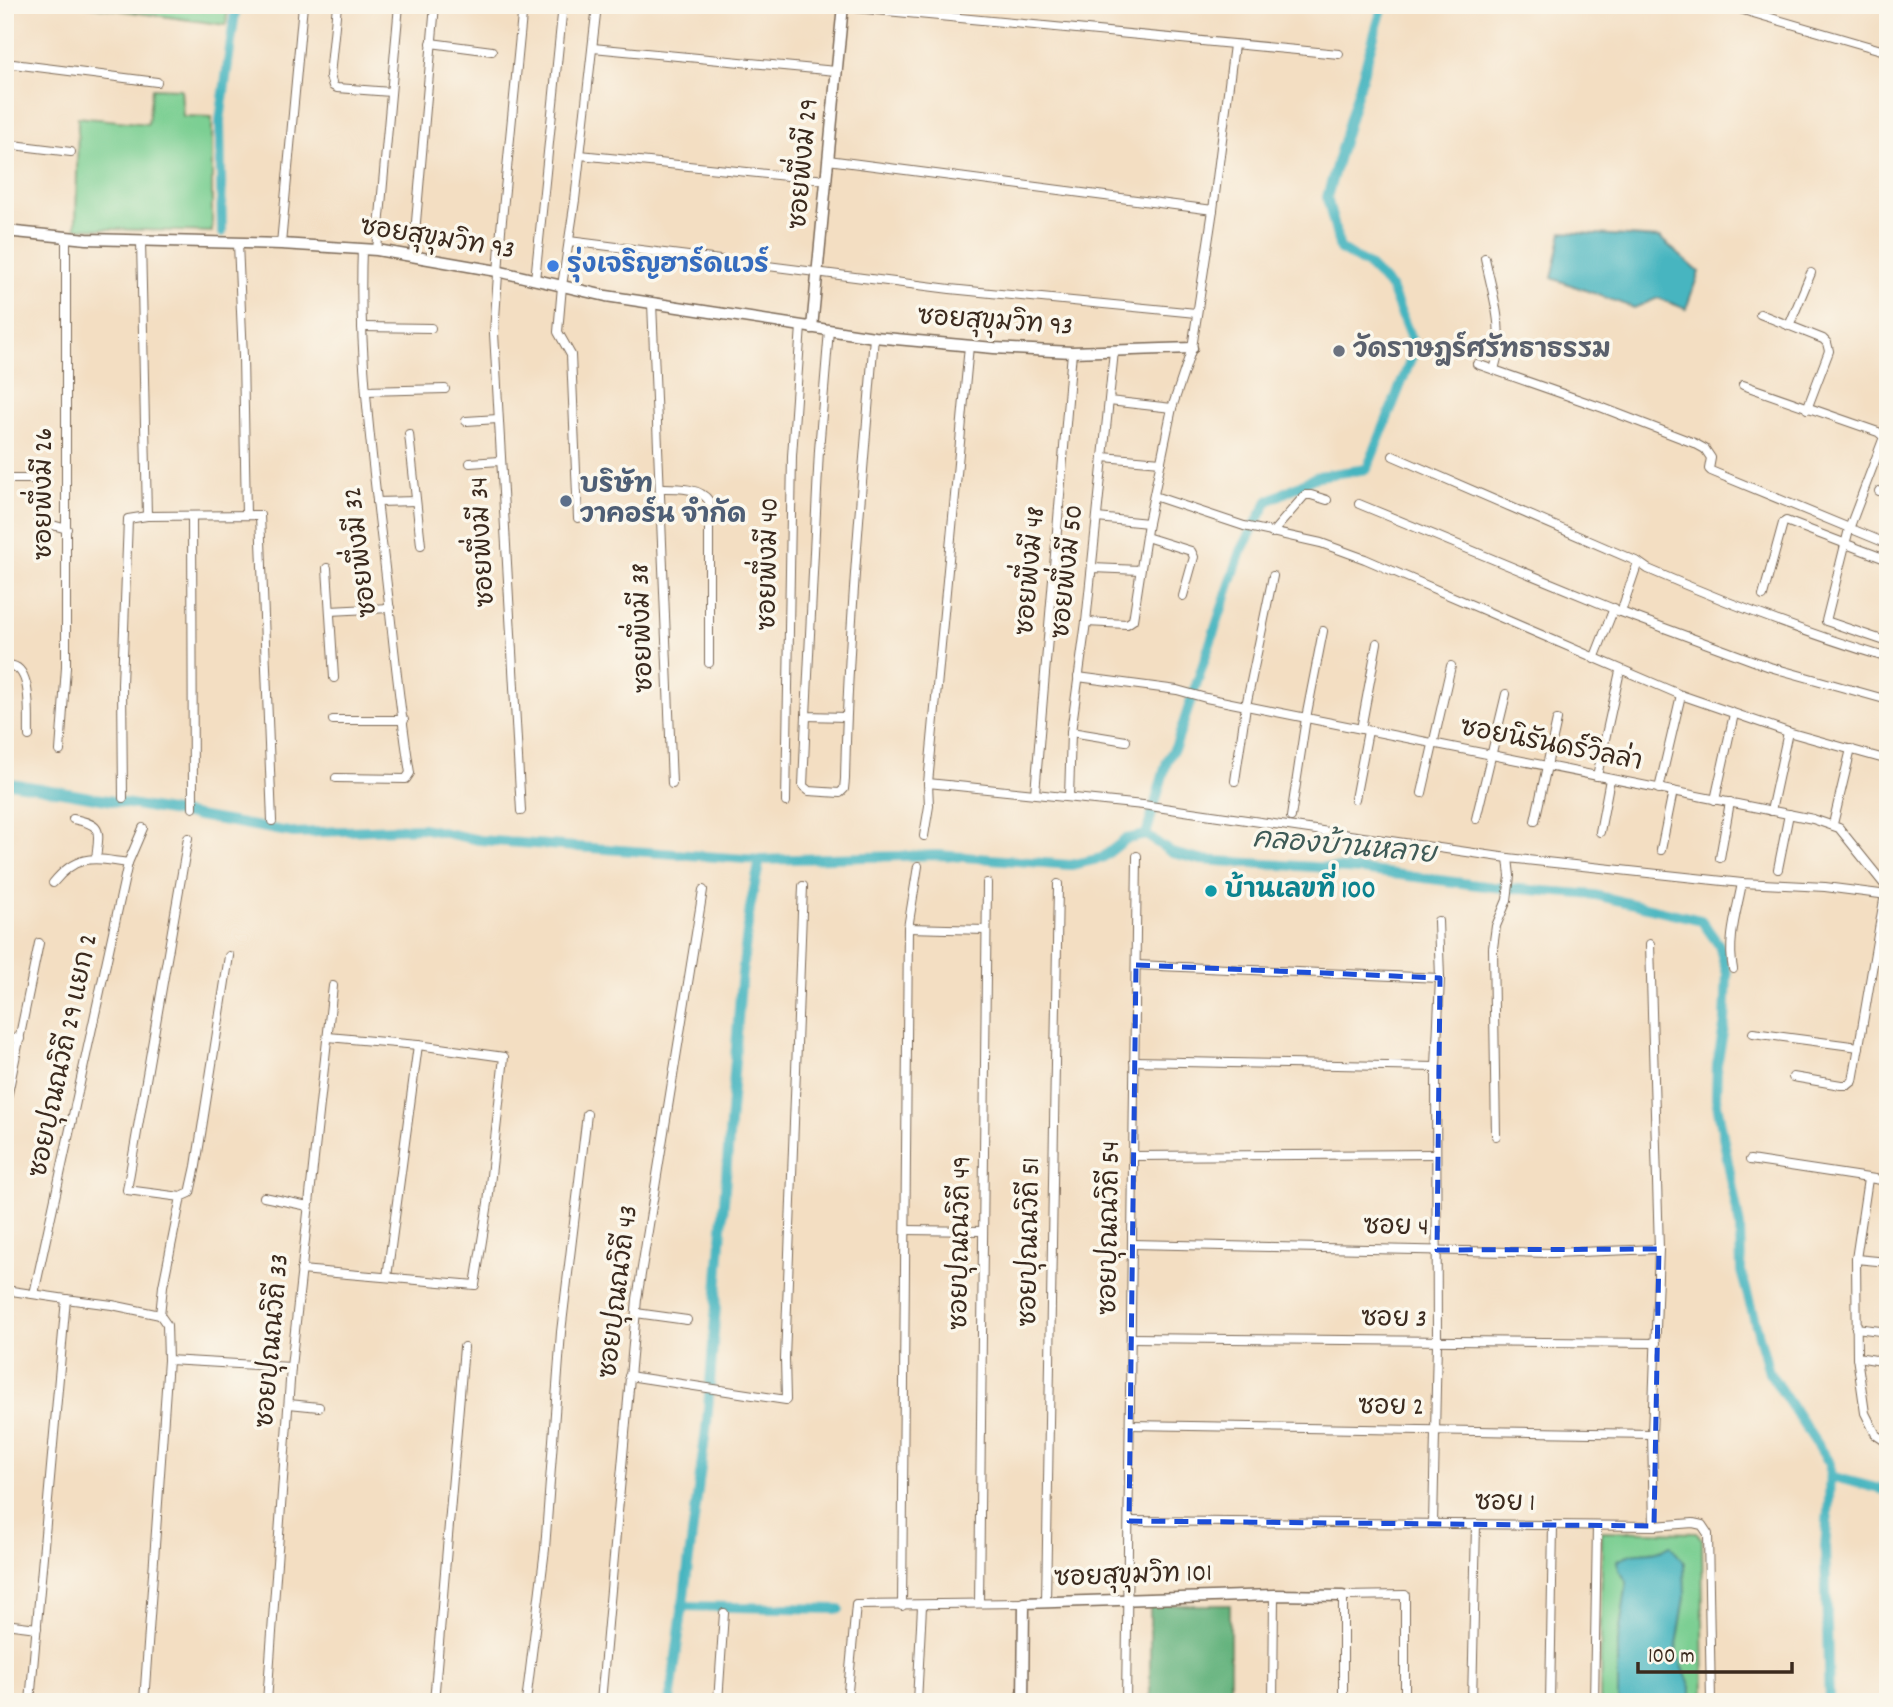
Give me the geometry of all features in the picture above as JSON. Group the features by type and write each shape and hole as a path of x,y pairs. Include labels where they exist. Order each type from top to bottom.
{"street":[{"path":"281,244 303,5"},
{"path":"337,5 330,76 333,86 391,92"},
{"path":"377,250 399,5"},
{"path":"413,256 435,5"},
{"name":"ซอยพึ่งมี 34","path":"521,811 494,333 523,5"},
{"path":"535,280 563,5"},
{"path":"578,518 571,355 558,332 597,5"},
{"path":"823,5 1339,54"},
{"path":"1726,5 1888,52"},
{"name":"ซอยพึ่งมี 29","path":"806,327 817,274 843,6"},
{"path":"431,43 492,51"},
{"path":"1086,622 1131,624 1148,523 1172,408 1192,348 1234,45"},
{"path":"593,48 836,71"},
{"path":"5,63 157,82"},
{"path":"5,144 71,152"},
{"path":"580,155 826,180"},
{"path":"828,160 1213,210"},
{"name":"ซอยสุขุมวิท 93","path":"5,231 66,238 281,244 377,250 498,271 652,303 874,337 1072,352 1192,348"},
{"name":"ซอยพึ่งมี 26","path":"60,751 66,667 66,238"},
{"path":"141,241 147,516"},
{"path":"569,241 817,274 1196,313"},
{"path":"238,243 246,515"},
{"name":"ซอยพึ่งมี 32","path":"336,778 406,779 409,776 366,391 360,287 362,249"},
{"path":"1485,258 1500,331 1500,351 1494,370"},
{"path":"1789,326 1811,273"},
{"name":"ซอยพึ่งมี 38","path":"652,303 671,784"},
{"path":"1760,314 1822,339 1827,344 1829,351 1807,409"},
{"path":"362,327 431,328"},
{"name":"ซอยพึ่งมี 40","path":"786,802 792,456 806,327"},
{"path":"829,330 819,450 806,716 804,788 808,791 840,793 844,789 846,717 874,337"},
{"path":"924,836 929,806 928,783 969,346"},
{"name":"ซอยพึ่งมี 50","path":"1069,797 1071,732 1086,622 1114,351"},
{"name":"ซอยพึ่งมี 48","path":"1035,793 1072,352"},
{"path":"1477,364 1694,443 1705,449 1711,458 1709,470 1888,544"},
{"path":"1742,385 1878,432 1884,437 1849,529 1826,621 1888,642"},
{"path":"366,391 445,389"},
{"path":"1109,401 1172,408"},
{"path":"466,421 498,419"},
{"path":"409,434 421,545"},
{"path":"1393,456 1751,613 1888,658"},
{"path":"1103,457 1161,462"},
{"path":"470,463 500,461"},
{"path":"5,480 37,479"},
{"path":"660,488 689,490 706,496 709,501 709,663"},
{"path":"1272,533 1305,495 1327,500"},
{"path":"1154,496 1244,526 1321,543 1375,563 1620,671 1681,695 1788,732 1888,760"},
{"path":"377,502 416,501"},
{"path":"1359,504 1618,610 1770,667 1888,701"},
{"path":"123,798 122,684 126,526 130,517 260,515 272,821"},
{"path":"192,516 193,808"},
{"path":"1097,518 1148,523"},
{"path":"38,521 67,529"},
{"path":"1763,596 1783,523 1786,521 1888,561"},
{"path":"1146,537 1191,551 1194,557 1183,596"},
{"path":"1594,659 1638,562"},
{"path":"327,568 334,678"},
{"path":"1092,568 1140,570"},
{"path":"1235,781 1273,576"},
{"path":"330,611 390,608"},
{"path":"1292,817 1306,718 1323,631"},
{"path":"1355,799 1377,643"},
{"path":"5,666 14,664 19,667 27,680 29,736"},
{"path":"1422,793 1451,666"},
{"path":"1597,776 1620,671"},
{"name":"ซอยนิรันดร์วิลล่า","path":"1078,677 1177,690 1833,824"},
{"path":"1476,819 1506,694"},
{"path":"1660,789 1681,695"},
{"path":"1715,800 1734,714"},
{"path":"806,716 846,717"},
{"path":"333,720 404,720"},
{"path":"1535,821 1557,720"},
{"path":"1071,732 1126,741"},
{"path":"1771,811 1788,732"},
{"path":"1793,1077 1848,1085 1853,1080 1887,893 1839,828 1833,824 1851,749"},
{"path":"1600,832 1610,779"},
{"path":"928,783 1143,805 1508,858 1742,883 1887,893"},
{"path":"1661,850 1673,791"},
{"path":"1720,858 1730,803"},
{"path":"1778,869 1789,814"},
{"path":"73,819 97,826 99,832 96,859"},
{"name":"ซอยปุณณวิถี 29 แยก 2","path":"34,1294 128,863 143,828"},
{"path":"188,838 127,1190 181,1196 190,1193 229,956"},
{"name":"ซอยปุณณวิถี 54","path":"1126,1702 1137,856"},
{"path":"1496,1136 1493,948 1496,926 1507,900 1510,876 1508,858"},
{"path":"53,883 69,865 80,860 128,863"},
{"path":"902,1606 908,928 918,866"},
{"name":"ซอยปุณณวิถี 49","path":"979,1603 987,883"},
{"path":"1733,969 1732,933 1742,883"},
{"name":"ซอยปุณณวิถี 51","path":"1046,1602 1058,884"},
{"path":"629,1376 786,1400 785,1359 803,886"},
{"name":"ซอยปุณณวิถี 43","path":"601,1702 636,1313 703,890"},
{"path":"1433,1524 1437,1342 1436,1067 1440,978 1438,921"},
{"path":"908,928 986,930"},
{"path":"5,1108 39,943"},
{"path":"1650,944 1658,1249 1652,1434 1654,1526"},
{"path":"1136,965 1440,978"},
{"name":"ซอยปุณณวิถี 33","path":"267,1702 291,1367 334,985"},
{"path":"1753,1034 1859,1047"},
{"path":"5,1036 20,1039"},
{"path":"301,1270 475,1285 488,1203 504,1057 418,1045 328,1037"},
{"path":"387,1277 418,1045"},
{"path":"1135,1061 1436,1067"},
{"path":"526,1702 545,1549 561,1332 587,1114"},
{"path":"1133,1156 1436,1154"},
{"path":"1750,1160 1888,1181"},
{"path":"1868,1179 1856,1259 1857,1357 1865,1413 1876,1434 1888,1443"},
{"path":"160,1315 181,1196"},
{"path":"264,1197 309,1206"},
{"path":"905,1230 983,1231"},
{"name":"ซอย 4","path":"1132,1244 1552,1253 1658,1249"},
{"path":"1856,1259 1888,1262"},
{"path":"5,1290 112,1305 160,1315 167,1325 168,1360 144,1702"},
{"path":"30,1702 66,1299"},
{"path":"636,1313 687,1320"},
{"path":"1856,1328 1888,1332"},
{"name":"ซอย 3","path":"1131,1338 1656,1343"},
{"path":"434,1702 464,1347"},
{"path":"1857,1357 1888,1362"},
{"path":"168,1360 291,1367"},
{"path":"289,1404 320,1407"},
{"name":"ซอย 2","path":"1130,1425 1652,1434"},
{"name":"ซอย 1","path":"1129,1521 1702,1525 1709,1534 1711,1702"},
{"path":"1472,1702 1476,1524"},
{"path":"1550,1702 1553,1525"},
{"path":"1594,1702 1597,1525"},
{"path":"1273,1702 1274,1595"},
{"name":"ซอยสุขุมวิท 101","path":"1023,1702 1024,1603 1274,1595 1343,1596"},
{"path":"1343,1702 1343,1596 1405,1595 1405,1702"},
{"path":"846,1702 856,1605 1024,1603"},
{"path":"917,1702 922,1605"},
{"path":"718,1702 724,1613"},
{"path":"5,1624 37,1628"}],"highlighted area":[{"path":"1136,965 1440,978 1437,1250 1659,1249 1654,1526 1129,1521"}],"green space":[{"path":"82,5 228,5 226,25"},
{"path":"152,88 181,89 183,116 212,117 212,232 76,228 78,117 148,124"},
{"path":"1602,1531 1696,1533 1702,1539 1704,1702 1600,1702"},
{"path":"1150,1605 1230,1605 1230,1702 1150,1702"}],"water":[{"path":"1562,232 1660,238 1699,272 1686,309 1658,298 1634,308 1552,278"},
{"path":"1670,1545 1684,1563 1685,1597 1676,1651 1691,1687 1691,1702 1618,1702 1618,1642 1627,1582 1619,1570 1618,1560 1632,1554 1657,1551"}],"waterway":[{"path":"222,232 220,121 236,5"},
{"name":"คลองบ้านหลาย","path":"1383,5 1327,197 1340,249 1369,266 1391,288 1415,349 1367,469 1318,476 1268,501 1241,551 1176,745 1167,761 1146,835 1172,853 1201,860 1362,870 1493,887 1595,895 1701,920 1719,945 1727,974 1725,1022 1717,1065 1716,1098 1740,1227 1741,1271 1769,1372 1830,1464 1825,1547 1829,1702"},
{"path":"5,782 294,833 422,828 479,840 760,860 938,855 1071,865 1102,858 1126,839 1146,835"},
{"path":"670,1702 707,1422 741,982 750,908 760,860"},
{"path":"1830,1476 1888,1491"},
{"path":"682,1606 839,1609"}],"place":[{"name":"รุ่งเจริญฮาร์ดแวร์","path":"553,266"},
{"name":"วัดราษฎร์ศรัทธาธรรม","path":"1339,351"},
{"name":"บริษัท วาคอร์น จำกัด","path":"566,501"},
{"name":"บ้านเลขที่ 100","path":"1211,891"}]}
